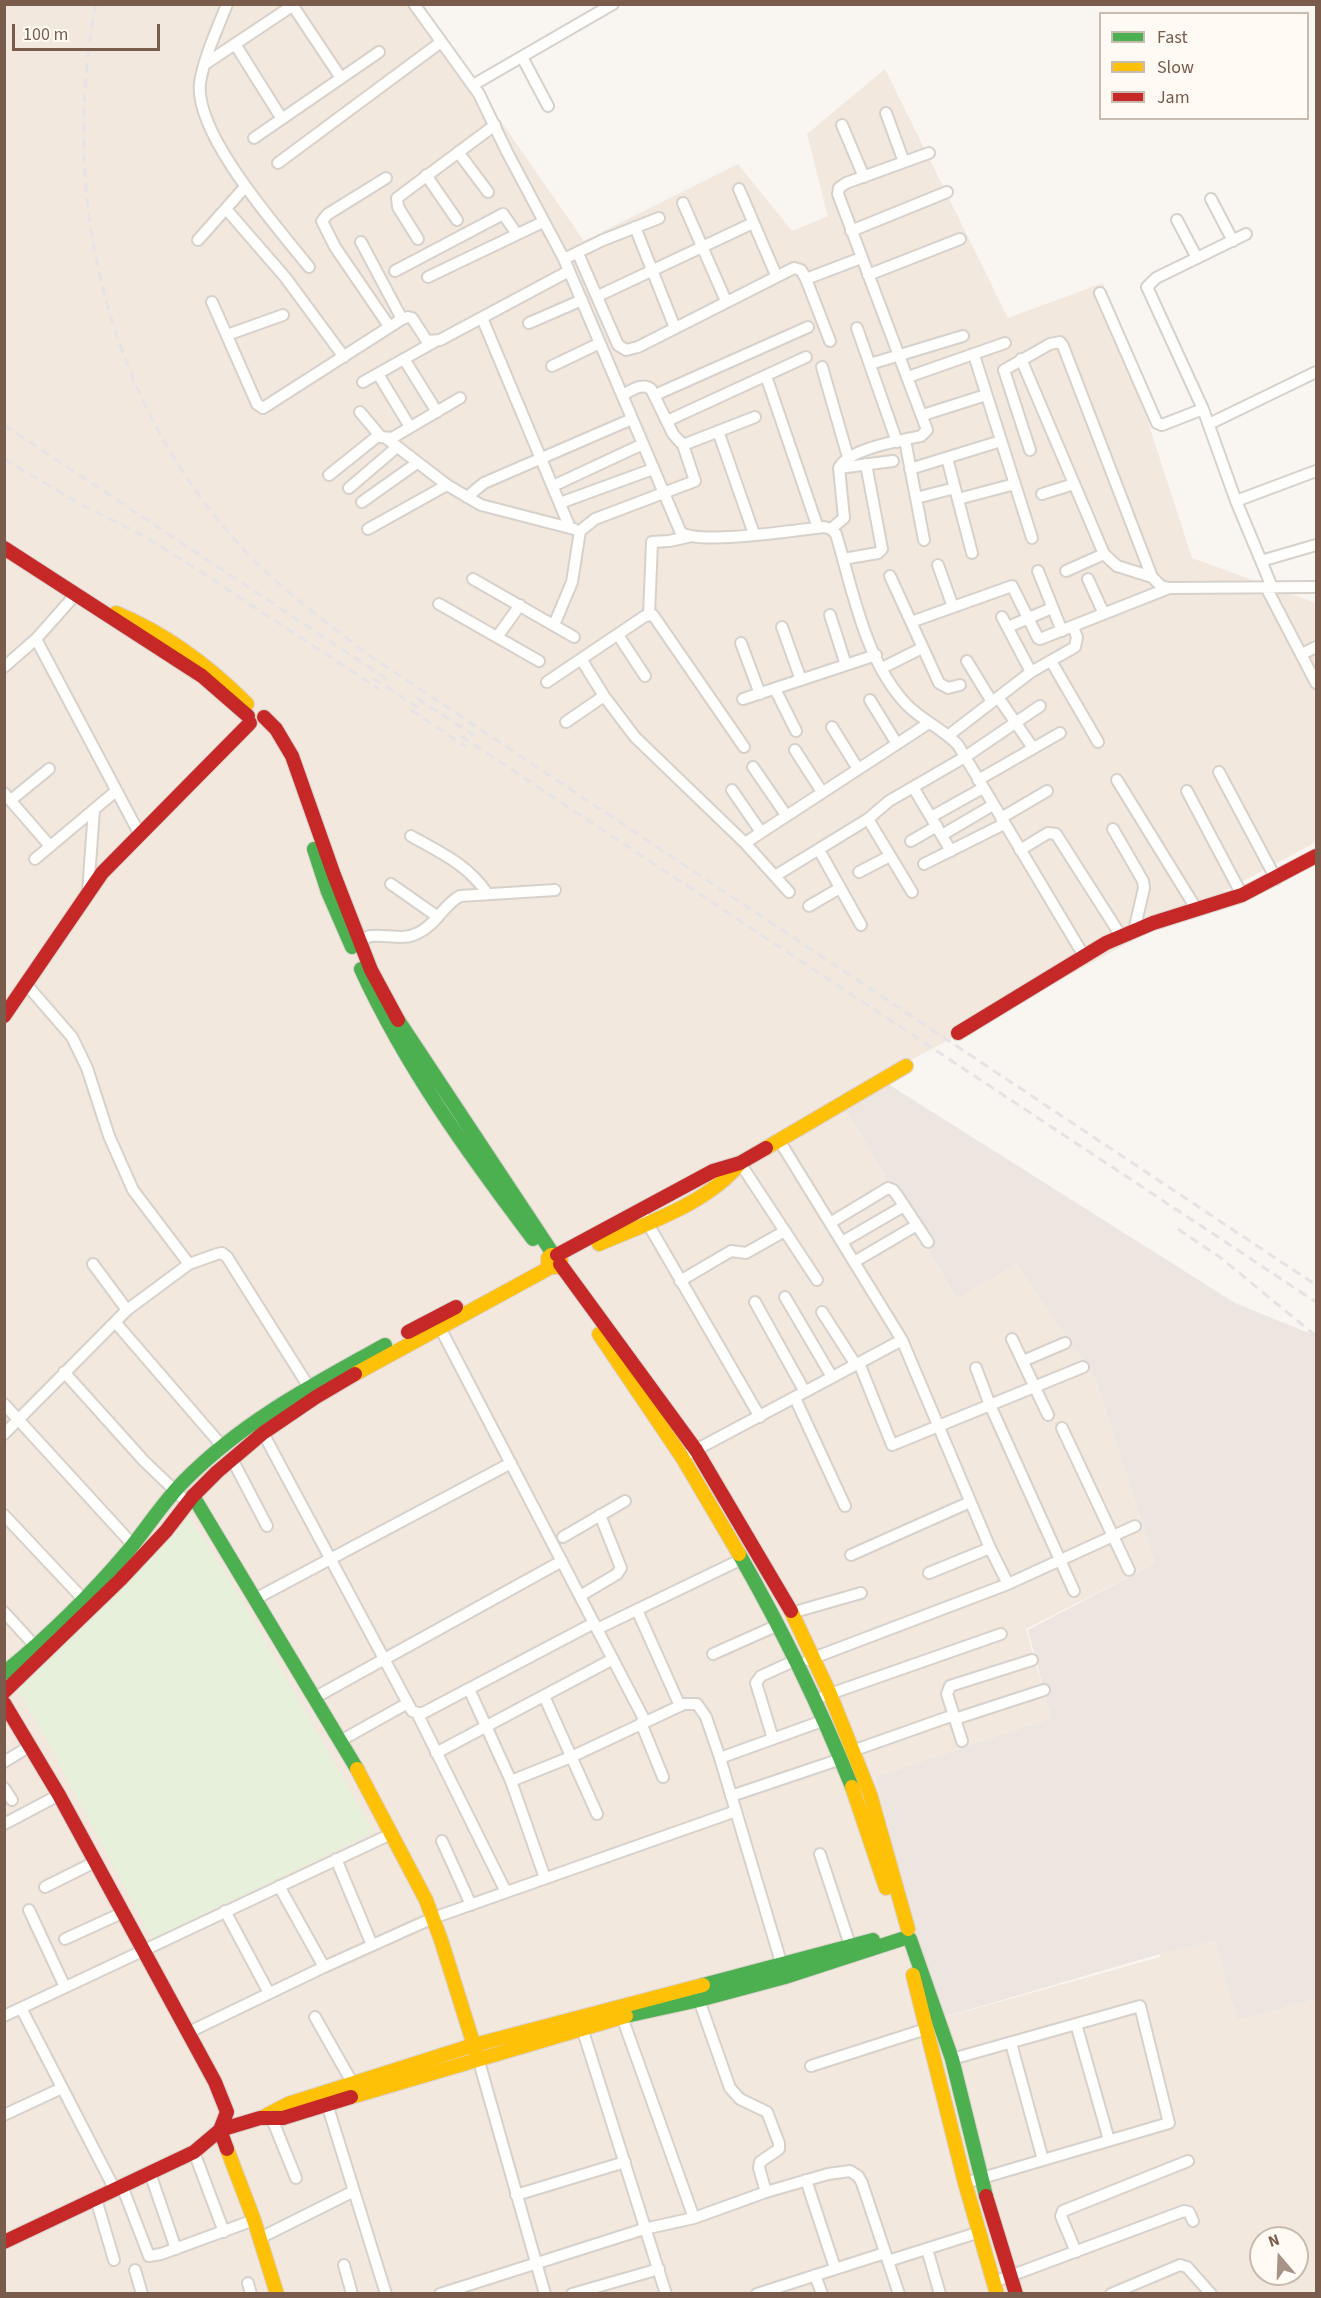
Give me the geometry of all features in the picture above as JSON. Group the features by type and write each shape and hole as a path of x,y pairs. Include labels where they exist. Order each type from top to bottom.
{"street":[{"path":"226,4 200,84 203,111 230,165 309,267"},
{"path":"414,4 479,94 564,259 677,527 688,537"},
{"path":"472,85 613,4"},
{"path":"205,64 294,5 341,78"},
{"path":"278,163 441,42"},
{"path":"235,44 282,119"},
{"path":"254,138 379,52"},
{"path":"522,57 548,106"},
{"path":"886,113 904,162"},
{"path":"418,238 396,202 401,194 495,125"},
{"path":"842,125 864,177"},
{"path":"458,152 488,192"},
{"path":"831,529 844,518 839,468 848,457 925,433 927,430 851,231 838,194 839,188 846,183 929,153"},
{"path":"426,176 456,220"},
{"path":"386,178 328,214 322,221 335,247 389,326"},
{"path":"198,240 245,187"},
{"path":"739,189 776,275"},
{"path":"851,231 947,192"},
{"path":"1211,199 1233,241"},
{"path":"683,203 726,302"},
{"path":"226,209 285,277 344,357"},
{"path":"395,271 503,214 518,234"},
{"path":"564,259 659,218"},
{"path":"1178,220 1197,258"},
{"path":"428,277 543,222"},
{"path":"598,296 753,223"},
{"path":"635,227 675,328"},
{"path":"1246,234 1156,278 1147,287 1203,409 1269,587 1317,683"},
{"path":"867,275 960,239"},
{"path":"361,242 402,319"},
{"path":"579,258 618,345 626,350 639,346 776,275 794,268 801,270 806,279 830,341"},
{"path":"806,279 861,258"},
{"path":"363,382 569,271"},
{"path":"1100,293 1157,423 1162,425 1203,409"},
{"path":"529,323 582,300"},
{"path":"212,302 257,404 263,408 402,319 412,318 427,341 436,341"},
{"path":"227,335 283,315"},
{"path":"482,318 560,503 575,529 572,582 554,626"},
{"path":"655,395 808,327"},
{"path":"857,328 910,469 924,540"},
{"path":"870,364 963,336"},
{"path":"1030,450 1004,374 1006,367 1050,344 1060,342 1152,577 1161,586 1169,588 1317,587"},
{"path":"552,366 600,343"},
{"path":"908,377 1005,344"},
{"path":"974,355 1032,538"},
{"path":"667,422 806,357"},
{"path":"404,359 437,411"},
{"path":"1021,359 1104,554 1117,566 1152,577"},
{"path":"822,367 848,457"},
{"path":"1209,424 1317,372"},
{"path":"378,374 410,427"},
{"path":"766,376 818,528"},
{"path":"360,412 382,436 417,463 447,485 481,505 575,529 694,481 683,444 673,434 655,395 647,386 642,386 622,395"},
{"path":"923,415 987,395"},
{"path":"329,475 382,436 392,438 460,398"},
{"path":"683,444 755,417"},
{"path":"467,497 484,483 632,418"},
{"path":"718,431 754,534"},
{"path":"910,469 1001,441"},
{"path":"553,486 643,444"},
{"path":"349,488 397,447"},
{"path":"947,458 972,553"},
{"path":"839,468 893,461"},
{"path":"362,502 417,463"},
{"path":"843,559 878,552 882,549 866,464"},
{"path":"560,503 653,469"},
{"path":"1236,501 1317,471"},
{"path":"916,498 1015,484"},
{"path":"1042,494 1074,484"},
{"path":"368,529 447,485"},
{"path":"649,615 651,542 688,537 831,529 836,534 856,604 876,655 893,687 906,704 929,723 949,735 1084,956"},
{"path":"1261,561 1317,545"},
{"path":"4,548 202,676 255,718 281,756 328,892 355,943 369,990 390,1030 436,1105 696,1450 791,1612 830,1694 857,1798 904,1935 952,2059 981,2178 1016,2294"},
{"path":"1066,571 1104,554"},
{"path":"938,566 953,607"},
{"path":"1038,571 1062,631"},
{"path":"890,576 939,683 948,688 960,685"},
{"path":"473,579 574,637"},
{"path":"1088,579 1104,614"},
{"path":"911,622 1012,586 1038,638 1044,638 1169,588"},
{"path":"4,667 82,598"},
{"path":"439,604 539,661"},
{"path":"497,637 520,606"},
{"path":"1031,672 1005,622 1029,618 1053,608"},
{"path":"547,682 649,615"},
{"path":"649,615 656,618 744,747"},
{"path":"830,615 846,665"},
{"path":"783,627 801,680"},
{"path":"949,735 1031,672 1075,647 1077,637 1072,627"},
{"path":"618,635 645,675"},
{"path":"36,639 140,835"},
{"path":"741,644 760,694"},
{"path":"1302,654 1317,647"},
{"path":"882,668 922,648"},
{"path":"743,699 876,655"},
{"path":"581,659 604,696 635,737 745,843 789,892"},
{"path":"967,661 1033,748"},
{"path":"1051,661 1098,742"},
{"path":"775,689 796,731"},
{"path":"566,722 604,696"},
{"path":"870,700 897,744"},
{"path":"775,876 868,819 885,804 964,757 1040,706"},
{"path":"5,1012 102,873 255,718"},
{"path":"745,843 929,723"},
{"path":"832,727 858,769"},
{"path":"937,826 980,784 1033,748 1060,733"},
{"path":"795,750 822,792"},
{"path":"753,767 786,815"},
{"path":"49,769 8,796 50,846"},
{"path":"1219,772 1276,879"},
{"path":"1117,780 1197,910"},
{"path":"913,787 951,851"},
{"path":"732,790 761,832"},
{"path":"35,858 116,791"},
{"path":"924,864 1003,821 1047,791"},
{"path":"1188,791 1242,895"},
{"path":"911,841 937,826 993,805"},
{"path":"88,892 94,810"},
{"path":"868,819 912,892"},
{"path":"1113,829 1140,872 1144,888 1127,933"},
{"path":"1020,850 1048,833 1056,834 1127,933"},
{"path":"411,836 465,867 475,876 487,893"},
{"path":"819,850 861,925"},
{"path":"859,872 890,856"},
{"path":"958,1033 1084,956 1127,933 1242,895 1317,856"},
{"path":"391,884 438,917"},
{"path":"809,906 840,888"},
{"path":"355,943 373,936 395,938 416,934 460,896 555,890"},
{"path":"26,984 72,1037 87,1068 109,1136 133,1190 189,1264"},
{"path":"4,1673 36,1647 84,1600 133,1545 175,1490 255,1422 387,1355 437,1322 644,1217 713,1171 740,1163 906,1066"},
{"path":"779,1140 902,1340 970,1502 1008,1584"},
{"path":"740,1163 818,1280"},
{"path":"830,1223 888,1188 893,1190 928,1242"},
{"path":"842,1242 904,1206"},
{"path":"644,1217 760,1417"},
{"path":"854,1262 917,1225"},
{"path":"680,1281 731,1251 746,1253 785,1231"},
{"path":"4,1434 127,1310 189,1264 222,1253 227,1257 312,1392"},
{"path":"554,1261 682,1457 742,1559 797,1662 814,1700 846,1755"},
{"path":"93,1264 127,1310"},
{"path":"784,1297 832,1377"},
{"path":"755,1302 805,1392"},
{"path":"822,1312 857,1364 892,1445 1083,1367"},
{"path":"115,1322 223,1447"},
{"path":"437,1322 613,1659 643,1722 663,1776"},
{"path":"1012,1339 1048,1415"},
{"path":"682,1457 902,1340"},
{"path":"1023,1361 1065,1343"},
{"path":"976,1368 990,1405 1074,1591"},
{"path":"64,1372 144,1461 175,1490 190,1500 255,1599 340,1741 426,1900 476,2052 545,2294"},
{"path":"4,1692 121,1579 166,1531 190,1500 232,1459 312,1392"},
{"path":"795,1398 845,1506"},
{"path":"4,1404 133,1545"},
{"path":"1062,1428 1129,1570"},
{"path":"263,1433 412,1711 417,1713 423,1713 596,1626 637,1610 742,1559"},
{"path":"232,1459 267,1526"},
{"path":"255,1599 511,1463"},
{"path":"563,1537 625,1501"},
{"path":"852,1555 970,1502"},
{"path":"4,1515 84,1600"},
{"path":"580,1596 617,1574 621,1568 600,1515"},
{"path":"772,1739 756,1683 761,1676 1008,1584 1135,1526"},
{"path":"928,1573 990,1548"},
{"path":"314,1698 562,1561"},
{"path":"791,1612 861,1593"},
{"path":"637,1610 680,1706"},
{"path":"4,1612 36,1647"},
{"path":"713,1654 778,1625"},
{"path":"814,1700 1002,1634"},
{"path":"436,1753 613,1659"},
{"path":"962,1741 947,1694 950,1686 1032,1660"},
{"path":"469,1689 511,1781 545,1878"},
{"path":"731,1796 954,1717 1044,1690"},
{"path":"544,1696 597,1814"},
{"path":"340,1741 408,1702"},
{"path":"4,1703 59,1795 215,2082 227,2112 220,2130 254,2220 277,2294"},
{"path":"511,1781 680,1706 691,1703 701,1708 720,1758 783,1970"},
{"path":"417,1713 506,1892"},
{"path":"720,1758 825,1720"},
{"path":"4,1762 30,1746"},
{"path":"4,1788 12,1800"},
{"path":"4,1824 59,1795"},
{"path":"187,2033 433,1918 736,1811"},
{"path":"4,2016 391,1834"},
{"path":"442,1841 471,1905"},
{"path":"820,1854 850,1945"},
{"path":"336,1859 372,1945"},
{"path":"45,1887 95,1862"},
{"path":"279,1886 324,1967"},
{"path":"29,1910 65,1987"},
{"path":"225,1911 269,1993"},
{"path":"65,1938 122,1912"},
{"path":"267,2116 283,2118 476,2052 699,2000 850,1945 904,1935"},
{"path":"4,2242 194,2152 220,2130 267,2116 288,2104 353,2084 783,1970 904,1935"},
{"path":"904,1935 965,2183 996,2288 1011,2276 1184,2211 1189,2212 1193,2221"},
{"path":"699,2000 730,2088 735,2096 767,2112 779,2143 779,2149 760,2162 759,2168 766,2192"},
{"path":"952,2059 1140,2006 1169,2123 965,2183"},
{"path":"21,2008 62,2088 118,2188 149,2256 176,2249 254,2220"},
{"path":"315,2017 353,2084"},
{"path":"622,2017 694,2218"},
{"path":"1076,2024 1109,2140"},
{"path":"582,2028 666,2294"},
{"path":"811,2066 926,2029"},
{"path":"1011,2043 1043,2160"},
{"path":"4,2115 62,2088"},
{"path":"327,2104 386,2294"},
{"path":"267,2116 296,2178"},
{"path":"194,2152 224,2232"},
{"path":"1076,2252 1061,2216 1063,2211 1188,2161"},
{"path":"516,2195 625,2162"},
{"path":"440,2294 644,2229 694,2218 806,2180 850,2171 858,2176 899,2294"},
{"path":"150,2173 176,2249"},
{"path":"806,2180 835,2268"},
{"path":"260,2238 354,2191"},
{"path":"96,2199 114,2260"},
{"path":"757,2294 835,2268 927,2249 980,2232"},
{"path":"927,2249 940,2294"},
{"path":"344,2265 352,2294"},
{"path":"1111,2294 1180,2265 1187,2267 1211,2294"},
{"path":"135,2270 142,2294"},
{"path":"572,2294 659,2270"},
{"path":"815,2275 822,2294"}],"shaded area":[{"path":"5,5 420,5 584,241 738,164 792,231 828,216 807,134 885,69 1008,318 1103,283 1192,558 1316,603 1316,842 872,1081 846,1110 955,1297 1017,1264 1096,1380 1155,1563 1026,1629 1051,1718 875,1777 938,2019 1160,1957 1160,1954 1215,1941 1237,2020 1316,1999 1316,2293 5,2294"},
{"path":"888,1084 1235,1303 1316,1336 1316,1999 1237,2020 1215,1941 1160,1954 937,2019 875,1777 1051,1718 1028,1630 1155,1563 1096,1380 1017,1264 956,1298 846,1110"}],"green space":[{"path":"181,1505 233,1585 374,1832 152,1939 44,1735 13,1684"}],"railway":[{"path":"96,4 86,76 84,148 89,219 103,288 124,356 153,421 190,483 250,557 301,602 373,658 1316,1285"},
{"path":"4,425 387,679"},
{"path":"4,459 181,559 379,689"},
{"path":"373,678 423,711"},
{"path":"417,698 475,736"},
{"path":"411,710 466,747"},
{"path":"461,736 1316,1302"},
{"path":"1178,1229 1221,1258 1316,1336"}],"traffic: fast":[{"path":"314,849 328,892 352,947"},
{"path":"361,969 418,1075 485,1174 533,1239"},
{"path":"398,1020 553,1254"},
{"path":"4,1673 84,1600 128,1551 177,1488 207,1459 280,1405 385,1345"},
{"path":"193,1496 357,1769"},
{"path":"739,1554 800,1669 852,1787"},
{"path":"626,2016 699,2000 785,1977 902,1939"},
{"path":"910,1939 952,2059 986,2196"},
{"path":"703,1985 873,1940"}],"traffic: slow":[{"path":"116,613 135,621 186,652 217,676 247,704"},
{"path":"766,1148 906,1066"},
{"path":"599,1244 694,1201 727,1177 740,1163"},
{"path":"355,1374 551,1267 557,1267 561,1261 557,1255 551,1255 548,1258 548,1264 551,1267"},
{"path":"599,1334 682,1457 739,1554"},
{"path":"791,1611 830,1694 870,1794 908,1929"},
{"path":"357,1769 426,1900 476,2052"},
{"path":"852,1787 886,1888"},
{"path":"913,1975 965,2183 997,2294"},
{"path":"263,2117 288,2104 474,2045 703,1985"},
{"path":"351,2097 626,2016"},
{"path":"227,2149 254,2220 277,2294"}],"traffic: jam":[{"path":"4,548 202,676 248,716"},
{"path":"264,717 276,729 292,756 334,875 371,970 398,1020"},
{"path":"4,1016 102,873 250,723"},
{"path":"958,1033 1106,943 1153,923 1242,895 1316,856"},
{"path":"557,1255 713,1171 740,1163 766,1148"},
{"path":"560,1264 696,1450 791,1611"},
{"path":"408,1332 456,1307"},
{"path":"4,1692 121,1579 166,1531 193,1496 217,1472 263,1433 355,1374"},
{"path":"4,1703 59,1795 215,2082 227,2112 220,2130 227,2149"},
{"path":"4,2242 194,2152 220,2130 260,2118 283,2118 351,2097"},
{"path":"986,2196 1016,2294"}]}
